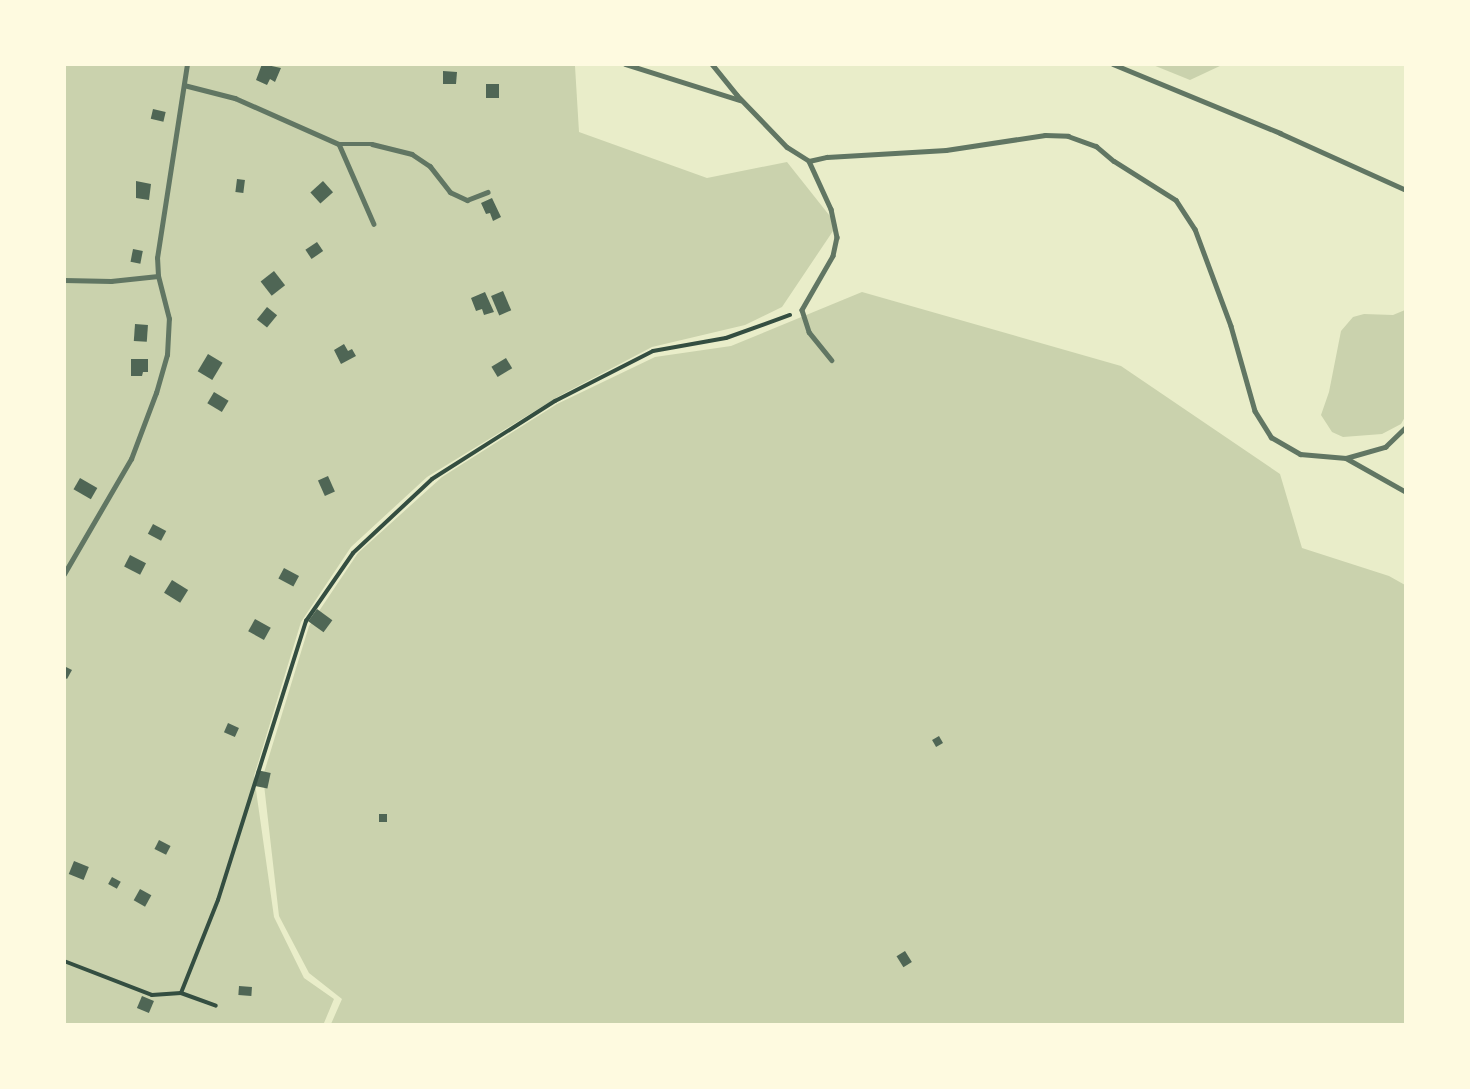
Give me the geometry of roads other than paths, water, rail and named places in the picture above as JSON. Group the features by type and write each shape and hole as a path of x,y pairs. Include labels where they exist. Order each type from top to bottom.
{"lane":[{"path":"64,574 131,459 156,393 167,355 169,319 158,276 157,258 187,64"},
{"path":"625,64 742,101"},
{"path":"712,64 742,101 787,147 809,160 831,209 837,237 833,256 802,310 809,332 832,360"},
{"path":"1113,64 1281,133 1406,190"},
{"path":"184,85 235,98 339,144 372,144 412,154 429,166 450,192 467,200 488,192"},
{"path":"809,160 946,150 1045,135 1068,136 1096,146 1114,161 1176,200 1195,229 1231,326 1255,411 1271,437 1300,454 1346,458 1385,447 1406,427"},
{"path":"339,144 374,224"},
{"path":"64,280 111,281 158,276"},
{"path":"1346,458 1406,492"}]}
